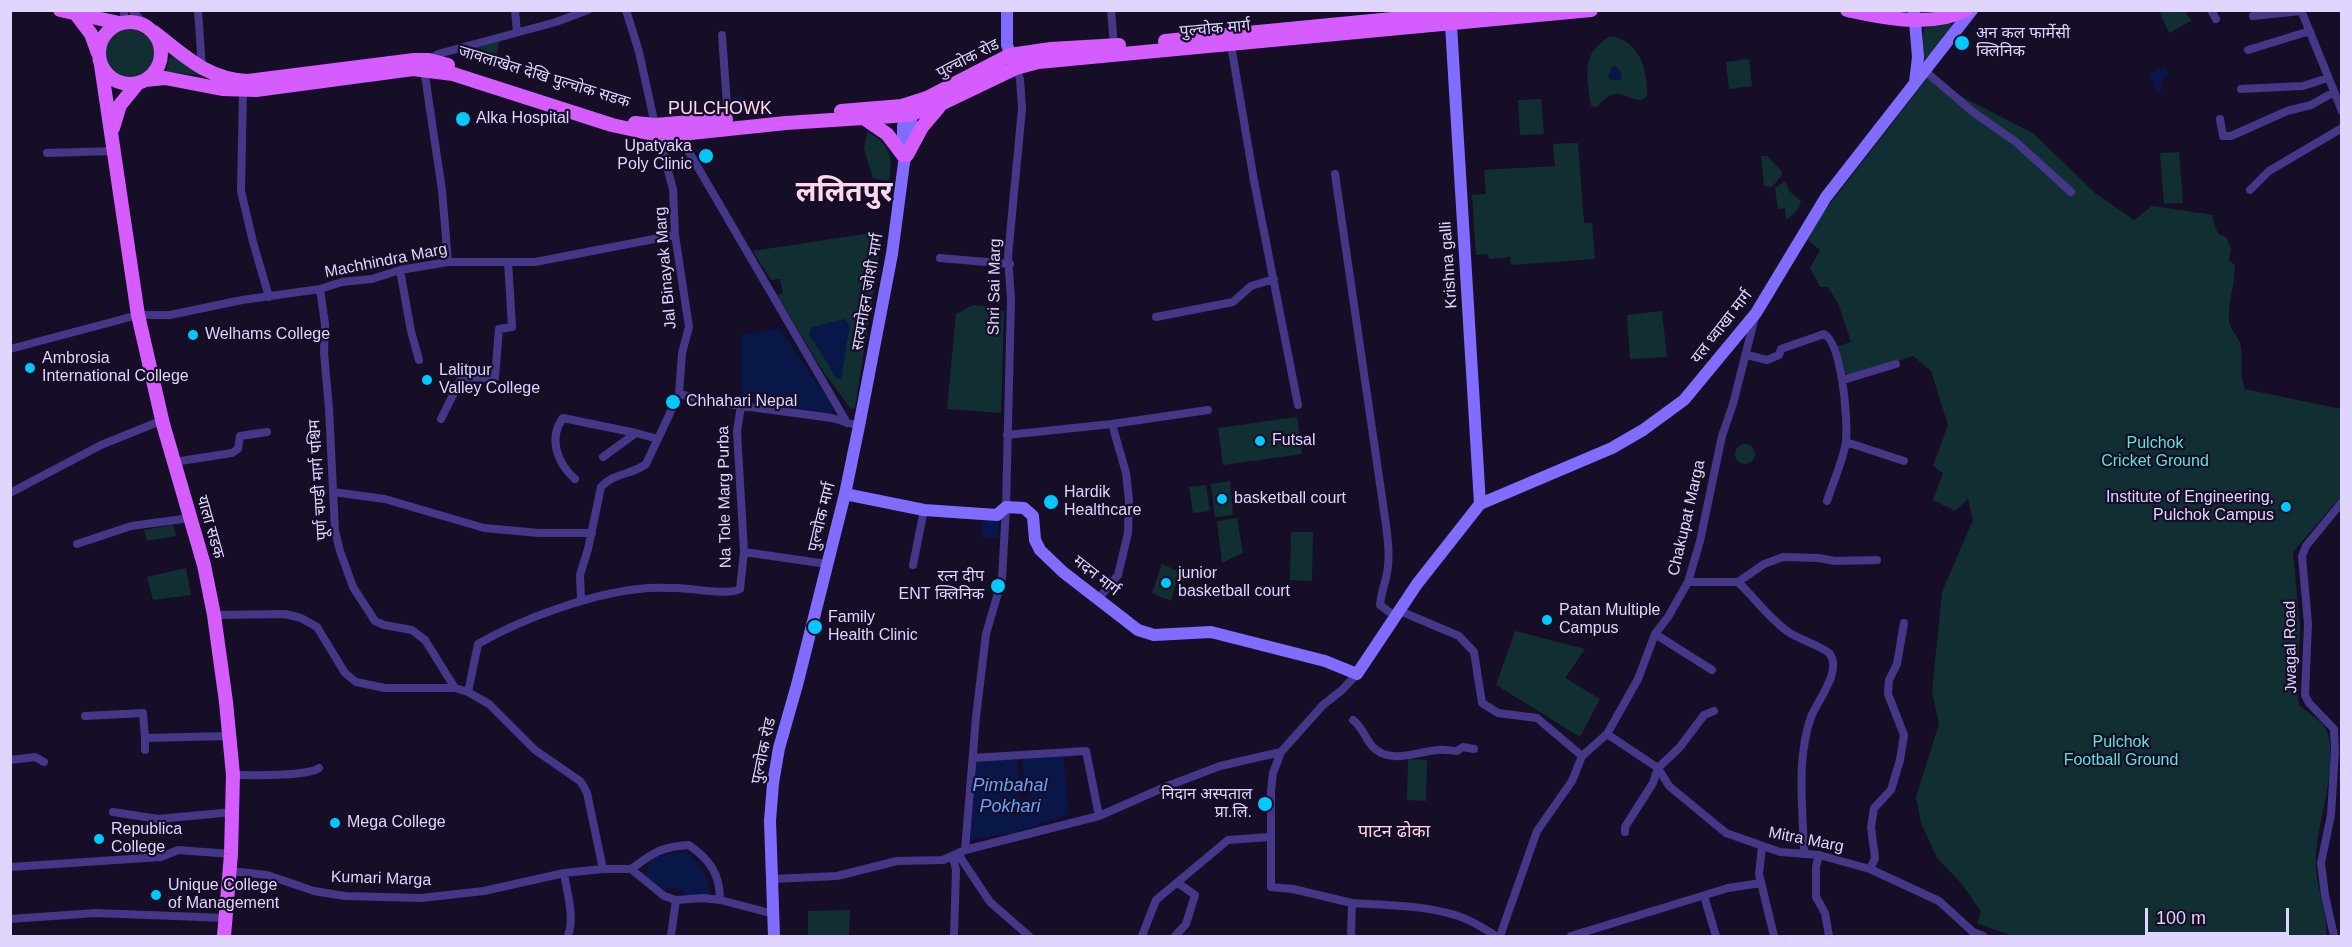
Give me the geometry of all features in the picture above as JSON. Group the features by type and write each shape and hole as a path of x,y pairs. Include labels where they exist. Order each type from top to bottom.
{"main road":[{"path":"60,10 76,14 125,16 149,29 217,77 245,85"},
{"name":"पुल्चोक मार्ग","path":"1053,54 1485,10"},
{"name":"पुल्चोक मार्ग","path":"1053,54 1231,45 1393,19 1451,25 1591,10"},
{"path":"1847,10 1888,19 1914,15 1945,17 1966,10"},
{"path":"76,14 91,34 99,59 107,74 116,81 127,84 173,79 222,89 426,65"},
{"path":"99,59 104,35 125,16"},
{"path":"112,132 120,105 142,82 153,75 161,59 161,49 149,29"},
{"path":"866,119 887,134 905,158 922,127 943,103 1013,62 1053,54"},
{"name":"याला सडक","path":"99,59 112,132 138,315 174,462 204,565 214,615 233,775 231,854 224,936"},
{"name":"पुल्चोक रोड","path":"906,110 927,98 1013,62"},
{"name":"जावलाखेल देखि पुल्चोक सडक","path":"426,65 659,130 728,119 906,110"},
{"path":"659,130 679,135 786,123 866,119 943,103"}],"street":[{"path":"198,10 202,68"},
{"path":"515,10 517,32"},
{"path":"448,262 442,190 426,65 438,54 588,10"},
{"name":"Jal Binayak Marg","path":"626,10 639,52 676,205 675,235 689,327 682,353 679,394"},
{"path":"1007,10 1006,35 1013,62"},
{"path":"1111,10 1114,46"},
{"name":"यल ध्वाखा मार्ग","path":"1480,504 1612,448 1643,430 1684,400 1756,313 1826,196 1972,10"},
{"path":"2211,10 2216,19"},
{"path":"2253,16 2301,11 2342,111"},
{"path":"1914,15 1918,57 1914,84"},
{"name":"Krishna galli","path":"1451,25 1480,504"},
{"path":"2248,50 2310,31"},
{"path":"722,35 728,119"},
{"path":"1231,45 1298,405"},
{"name":"Shri Sai Marg","path":"954,936 956,870 974,758 986,634 1002,579 1011,300 1008,256 1022,109 1020,79 1013,62"},
{"path":"1926,71 1973,112 2016,142 2071,192"},
{"path":"2241,89 2297,87 2318,83 2328,78"},
{"path":"245,85 241,191 269,297"},
{"path":"2220,119 2223,136 2231,136 2287,111 2311,105 2334,93"},
{"name":"सत्यमोहन जोशी मार्ग","path":"854,424 892,254 905,158 913,125 906,110"},
{"path":"2250,190 2269,171 2342,128"},
{"path":"679,135 854,424"},
{"path":"48,153 114,151"},
{"path":"1335,174 1386,525 1389,558 1380,605 1398,614 1459,636 1474,652 1482,704 1498,713 1537,718 1582,756"},
{"name":"Machhindra Marg","path":"10,349 138,315 170,315 342,282 372,279 400,270 448,262 535,262 675,235"},
{"path":"940,258 1010,264"},
{"path":"441,419 462,377 495,378 499,329 512,327 508,262"},
{"path":"400,270 411,331 419,360"},
{"path":"1156,317 1233,302 1251,286 1274,279"},
{"name":"पूर्ण चण्डी मार्ग पश्चिम","path":"320,288 325,324 324,352 335,531 340,551 353,587 375,621 412,630 425,640 455,688"},
{"name":"Chakupat Marga","path":"1498,936 1537,831 1572,781 1582,756 1607,734 1638,679 1655,634 1668,617 1688,582 1700,541 1722,436 1747,355 1756,313"},
{"path":"1747,355 1767,360 1779,355 1780,349 1824,334 1830,339 1843,380 1846,442 1827,501"},
{"path":"1843,380 1896,364"},
{"path":"581,600 580,575 592,533 601,487 608,480 640,469 646,464 679,394 741,406 832,417 854,424"},
{"name":"Na Tole Marg Purba","path":"468,692 478,644 581,600 639,588 737,591 740,589 744,552 737,441 741,406"},
{"path":"1007,435 1112,424 1208,410"},
{"path":"574,479 565,470 556,448 555,433 563,418 658,438"},
{"path":"10,493 101,445 163,420"},
{"name":"पुल्चोक मार्ग","path":"814,617 845,494 854,424"},
{"path":"1099,598 1118,575 1128,533 1129,500 1126,473 1112,424"},
{"path":"174,462 232,453 238,449 240,436 267,432"},
{"path":"603,457 636,433"},
{"path":"1846,442 1904,461"},
{"path":"333,492 385,499 484,528 539,533 592,533"},
{"path":"845,494 924,510 997,515 1006,507"},
{"name":"Jwagal Road","path":"2334,936 2321,863 2331,815 2338,729 2309,703 2305,695 2308,624 2302,556 2306,546 2342,502"},
{"path":"1480,504 1417,584 1357,674 1323,705 1281,753 1273,772 1270,837 1271,887 1293,889 1352,903 1407,906 1454,914 1498,936"},
{"name":"मदन मार्ग","path":"1006,507 1028,510 1033,516 1035,540 1040,550 1063,572 1138,630 1154,635 1211,632 1325,661 1357,674"},
{"path":"913,565 924,510"},
{"path":"76,544 131,526 190,518"},
{"path":"744,552 827,564"},
{"path":"1688,582 1738,582 1764,564 1783,557 1835,561 1877,560"},
{"path":"1738,582 1777,623 1801,640 1828,652 1832,658 1831,681 1812,714 1805,735 1802,795 1804,854"},
{"path":"214,615 285,614 301,618 317,627 345,673 356,682 385,688 455,688 468,692 489,704 535,750 580,780 587,793 603,869"},
{"name":"पुल्चोक रोड","path":"774,936 770,821 773,783 779,748 814,617"},
{"path":"1870,869 1875,858 1871,827 1874,808 1891,790 1900,760 1904,735 1888,694 1889,680 1897,664 1904,623"},
{"path":"1655,634 1712,670"},
{"path":"1625,832 1625,827 1653,783 1658,768 1680,747 1704,716 1714,711"},
{"path":"85,716 143,713 145,750"},
{"path":"1353,720 1361,727 1370,744 1384,754 1413,755 1439,750 1457,752 1463,747 1474,749"},
{"name":"Mitra Marg","path":"1607,734 1658,768 1669,786 1726,833 1780,852 1819,855 1870,869 1939,901 1972,932 1983,936"},
{"path":"144,738 229,736"},
{"path":"974,758 1086,751 1099,816"},
{"path":"772,879 837,876 897,861 931,861 1099,816 1220,766 1281,753"},
{"path":"10,760 35,757 44,762"},
{"path":"233,775 291,774 315,771 319,768"},
{"path":"113,812 158,819 233,812"},
{"path":"1142,936 1156,900 1228,840 1270,837"},
{"path":"720,900 717,876 701,853 689,845 664,848 648,856 631,870 664,896 676,900 703,898 720,900 774,914"},
{"path":"1762,847 1761,884 1774,936"},
{"path":"10,867 161,857 178,850 231,854"},
{"path":"959,854 990,902 1029,936"},
{"path":"1819,855 1816,867 1816,897 1825,913 1829,936"},
{"name":"Kumari Marga","path":"230,871 267,875 314,891 345,896 421,898 484,891 564,873 603,869 631,870"},
{"path":"564,873 570,909 571,929 568,936"},
{"path":"1175,936 1186,924 1195,895 1178,883"},
{"path":"1575,936 1736,886 1761,884"},
{"path":"1704,896 1716,936"},
{"path":"671,936 676,900"},
{"path":"1351,936 1352,903"},
{"path":"10,919 96,913 226,918"}],"green space":[{"path":"2185,11 2191,21 2169,33 2160,13"},
{"path":"1948,21 1954,28 1920,65 1924,28"},
{"path":"130,26 144,30 152,38 156,52 152,66 144,74 130,78 116,74 108,66 104,52 108,38 116,30"},
{"path":"1610,36 1628,43 1640,57 1646,76 1647,96 1642,100 1614,94 1597,107 1591,106 1587,75 1590,58 1600,43"},
{"path":"500,41 495,61 462,52"},
{"path":"172,56 200,75 166,72 169,58"},
{"path":"1749,59 1752,86 1729,89 1726,62"},
{"name":"Pulchok Football Ground","path":"1929,76 1968,100 2033,133 2095,193 2134,220 2152,206 2214,215 2212,218 2218,234 2226,237 2231,249 2229,260 2235,265 2229,321 2240,343 2242,379 2245,389 2341,409 2341,496 2293,552 2300,628 2297,692 2299,705 2326,729 2330,750 2328,783 2316,852 2316,868 2326,921 2326,936 2013,936 1977,923 1981,912 1962,884 1937,858 1921,823 1916,797 1939,724 1932,692 1942,592 1973,520 1968,499 1955,511 1933,500 1943,473 1933,466 1948,425 1931,371 1913,356 1847,378 1838,346 1851,342 1838,303 1828,287 1820,287 1810,268 1820,250 1804,237"},
{"path":"1541,99 1544,134 1520,135 1518,100"},
{"path":"867,132 880,141 888,152 891,165 889,181 873,178 864,149"},
{"path":"1578,143 1584,223 1592,223 1595,259 1511,265 1510,257 1489,259 1488,254 1476,255 1472,195 1486,194 1484,170 1555,166 1553,144"},
{"path":"2179,152 2183,203 2164,204 2160,153"},
{"path":"1761,156 1767,156 1782,171 1782,175 1772,187 1764,186"},
{"path":"1785,181 1789,191 1801,201 1798,210 1786,220 1785,208 1778,209 1775,188"},
{"path":"877,232 882,235 855,408 851,409 824,373 777,295 783,293 780,279 771,280 753,251"},
{"path":"973,305 993,307 1004,312 1001,413 947,409 956,314"},
{"path":"1662,311 1667,357 1630,359 1627,315"},
{"name":"Futsal","path":"1297,417 1302,454 1223,465 1218,428"},
{"path":"1745,444 1752,447 1755,454 1752,461 1745,464 1738,461 1735,454 1738,447"},
{"name":"basketball court","path":"1230,481 1233,515 1215,517 1211,484"},
{"name":"basketball court","path":"1206,485 1210,511 1193,513 1189,487"},
{"path":"1237,518 1243,553 1222,563 1217,521"},
{"path":"173,525 176,536 147,541 144,530"},
{"path":"1291,532 1313,532 1312,581 1290,580"},
{"name":"junior basketball court","path":"1162,564 1180,572 1171,601 1152,593"},
{"path":"186,568 191,595 153,600 147,577"},
{"path":"1515,631 1585,649 1565,678 1600,699 1580,737 1496,685"},
{"path":"1408,759 1427,760 1426,801 1407,800"},
{"path":"850,910 849,936 808,936 808,911"}],"water":[{"path":"1613,66 1617,67 1622,74 1621,80 1610,80 1608,75"},
{"path":"2164,66 2169,75 2162,81 2161,92 2158,94 2149,75"},
{"path":"742,94 747,110 733,112 733,96"},
{"path":"845,319 850,325 841,379 837,379 809,334 812,327"},
{"path":"779,328 834,407 832,418 741,406 741,335"},
{"path":"982,519 1000,521 998,538 981,537"},
{"name":"Pimbahal Pokhari","path":"1063,753 1069,814 1018,832 968,840 975,761"},
{"path":"687,851 697,861 707,878 709,898 686,898 682,890 668,887 663,893 643,879 654,856"}],"pier":[{"path":"1017,758 1022,758 1024,782 1028,782 1027,799 1020,800 1020,795 1016,795 1016,783 1019,783"}],"place":[{"name":"अन कल फार्मेसी क्लिनिक","path":"1962,43"},
{"name":"Alka Hospital","path":"463,119"},
{"name":"Upatyaka Poly Clinic","path":"706,156"},
{"name":"Welhams College","path":"193,335"},
{"name":"Ambrosia International College","path":"30,368"},
{"name":"Lalitpur Valley College","path":"427,380"},
{"name":"Chhahari Nepal","path":"673,402"},
{"name":"Futsal","path":"1260,441"},
{"name":"basketball court","path":"1222,499"},
{"name":"Hardik Healthcare","path":"1051,502"},
{"name":"Institute of Engineering, Pulchok Campus","path":"2286,507"},
{"name":"junior basketball court","path":"1166,583"},
{"name":"रत्न दीप ENT क्लिनिक","path":"998,586"},
{"name":"Patan Multiple Campus","path":"1547,620"},
{"name":"Family Health Clinic","path":"815,627"},
{"name":"निदान अस्पताल प्रा.लि.","path":"1265,804"},
{"name":"Mega College","path":"335,823"},
{"name":"Republica College","path":"99,839"},
{"name":"Unique College of Management","path":"156,895"}],"district":[{"name":"PULCHOWK","path":"720,109"},
{"name":"ललितपुर","path":"844,193"},
{"name":"पाटन ढोका","path":"1394,832"}],"park label":[{"name":"Pulchok Cricket Ground","path":"2155,453"}]}
